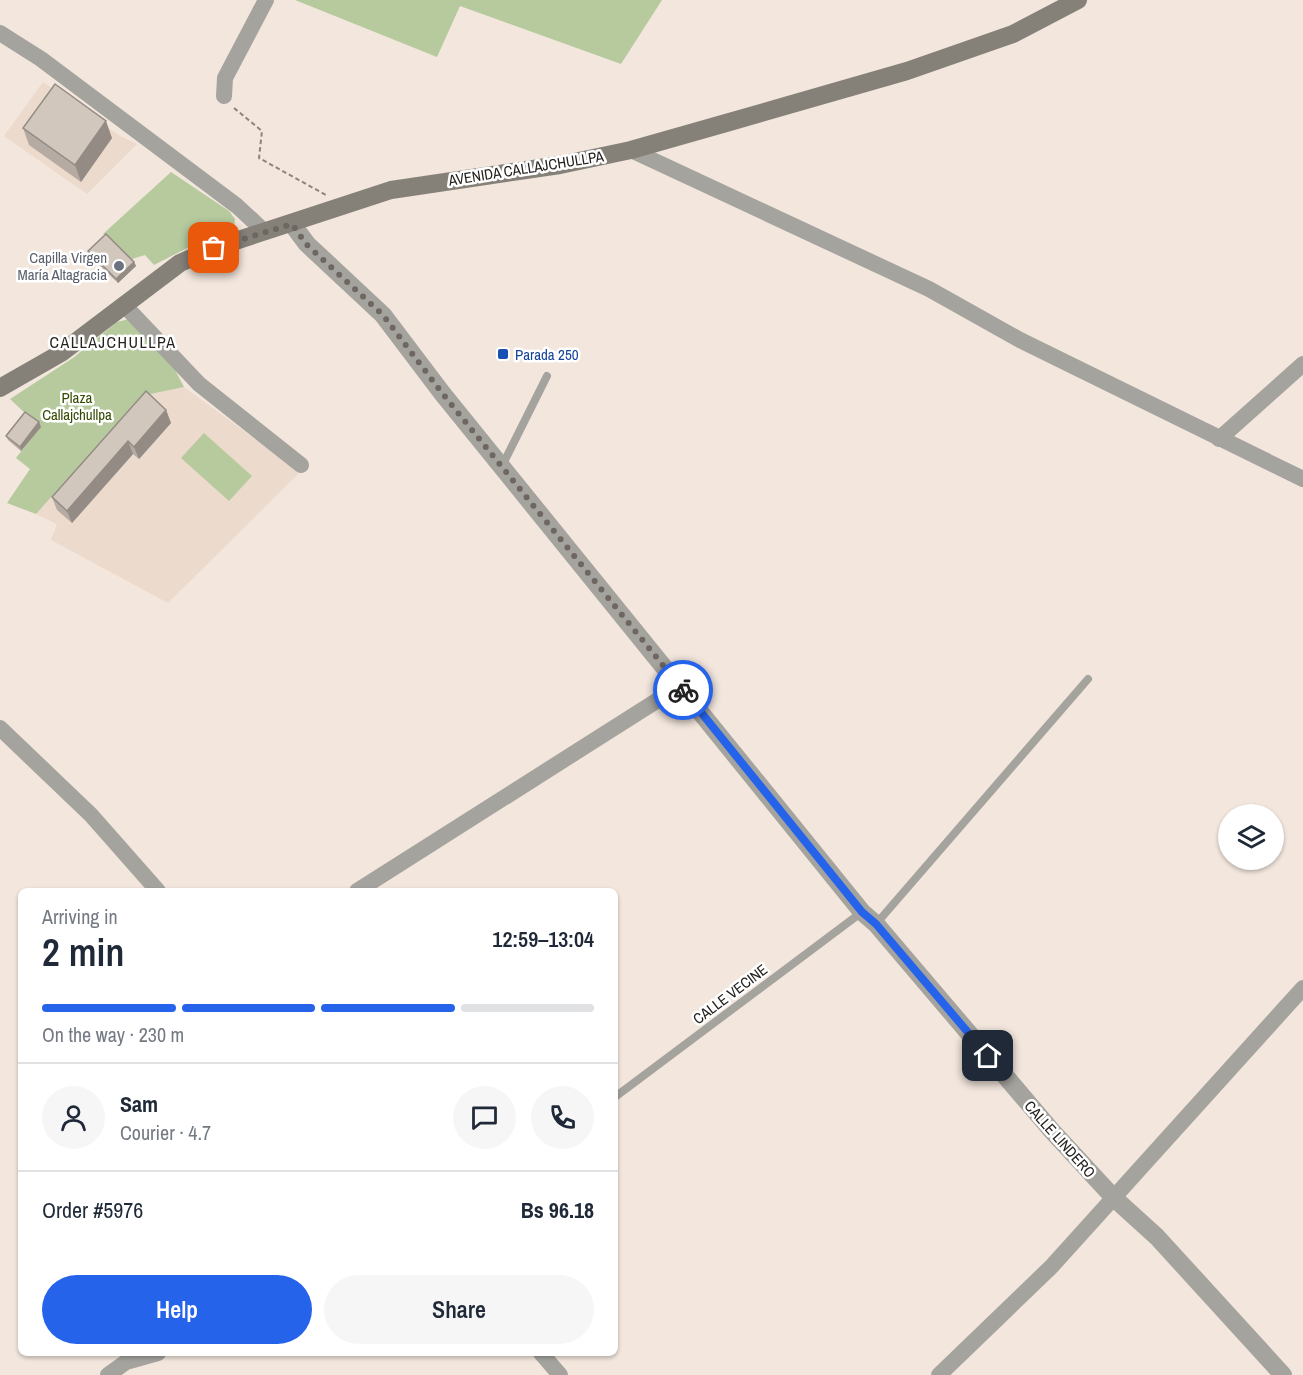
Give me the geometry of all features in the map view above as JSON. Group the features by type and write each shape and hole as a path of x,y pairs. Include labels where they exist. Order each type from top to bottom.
{"main road":[{"name":"AVENIDA CALLAJCHULLPA","path":"0,388 61,353 180,263 214,248 391,190 560,165 631,150 907,71 1013,34 1078,0"}],"street":[{"path":"224,96 225,78 266,0"},
{"path":"0,33 41,59 237,206 266,232"},
{"path":"631,150 929,289 1020,340 1303,479"},
{"name":"CALLE LINDERO","path":"292,224 306,244 383,315 436,385 869,918 1052,1131 1114,1198 1157,1237 1283,1375"},
{"path":"124,304 200,384 301,465"},
{"path":"1219,439 1303,364"},
{"path":"362,888 680,686"},
{"path":"0,728 91,815 155,888"},
{"path":"939,1375 1051,1267 1303,988"},
{"path":"108,1375 126,1362 147,1356"},
{"path":"543,1356 553,1372"}],"lane":[{"path":"502,466 547,376"},
{"name":"CALLE VECINE","path":"618,1095 869,918 1088,679"}],"path":[{"path":"224,96 237,112 262,130 259,158 325,194 329,210"}],"shaded area":[{"path":"43,82 120,136 137,144 87,194 4,136"},
{"path":"184,387 300,472 168,603 51,540 57,524 36,514 141,396"}],"green space":[{"path":"295,0 662,0 621,64 460,6 437,57"},
{"path":"171,172 229,211 235,219 234,229 226,235 193,245 154,265 145,255 129,260 103,234"},
{"name":"Plaza Callajchullpa","path":"129,319 173,366 184,387 141,396 36,514 7,503 30,469 16,458 40,427 10,399 73,358 117,322"},
{"path":"204,433 252,476 229,501 181,458"}],"building":[{"path":"55,84 106,121 75,165 23,128"},
{"path":"106,234 134,262 116,279 88,251"},
{"path":"146,391 166,410 134,447 128,441 67,511 52,497"},
{"path":"25,412 39,422 20,447 6,436"}],"way so far":[{"path":"214,248 292,224 306,244 383,315 442,393 683,690"}],"place":[{"name":"Capilla Virgen María Altagracia","path":"119,266"},
{"name":"Parada 250","path":"503,354"}],"district":[{"name":"CALLAJCHULLPA","path":"113,342"}],"route":[{"path":"683,690 862,912 876,924 988,1056"}]}
